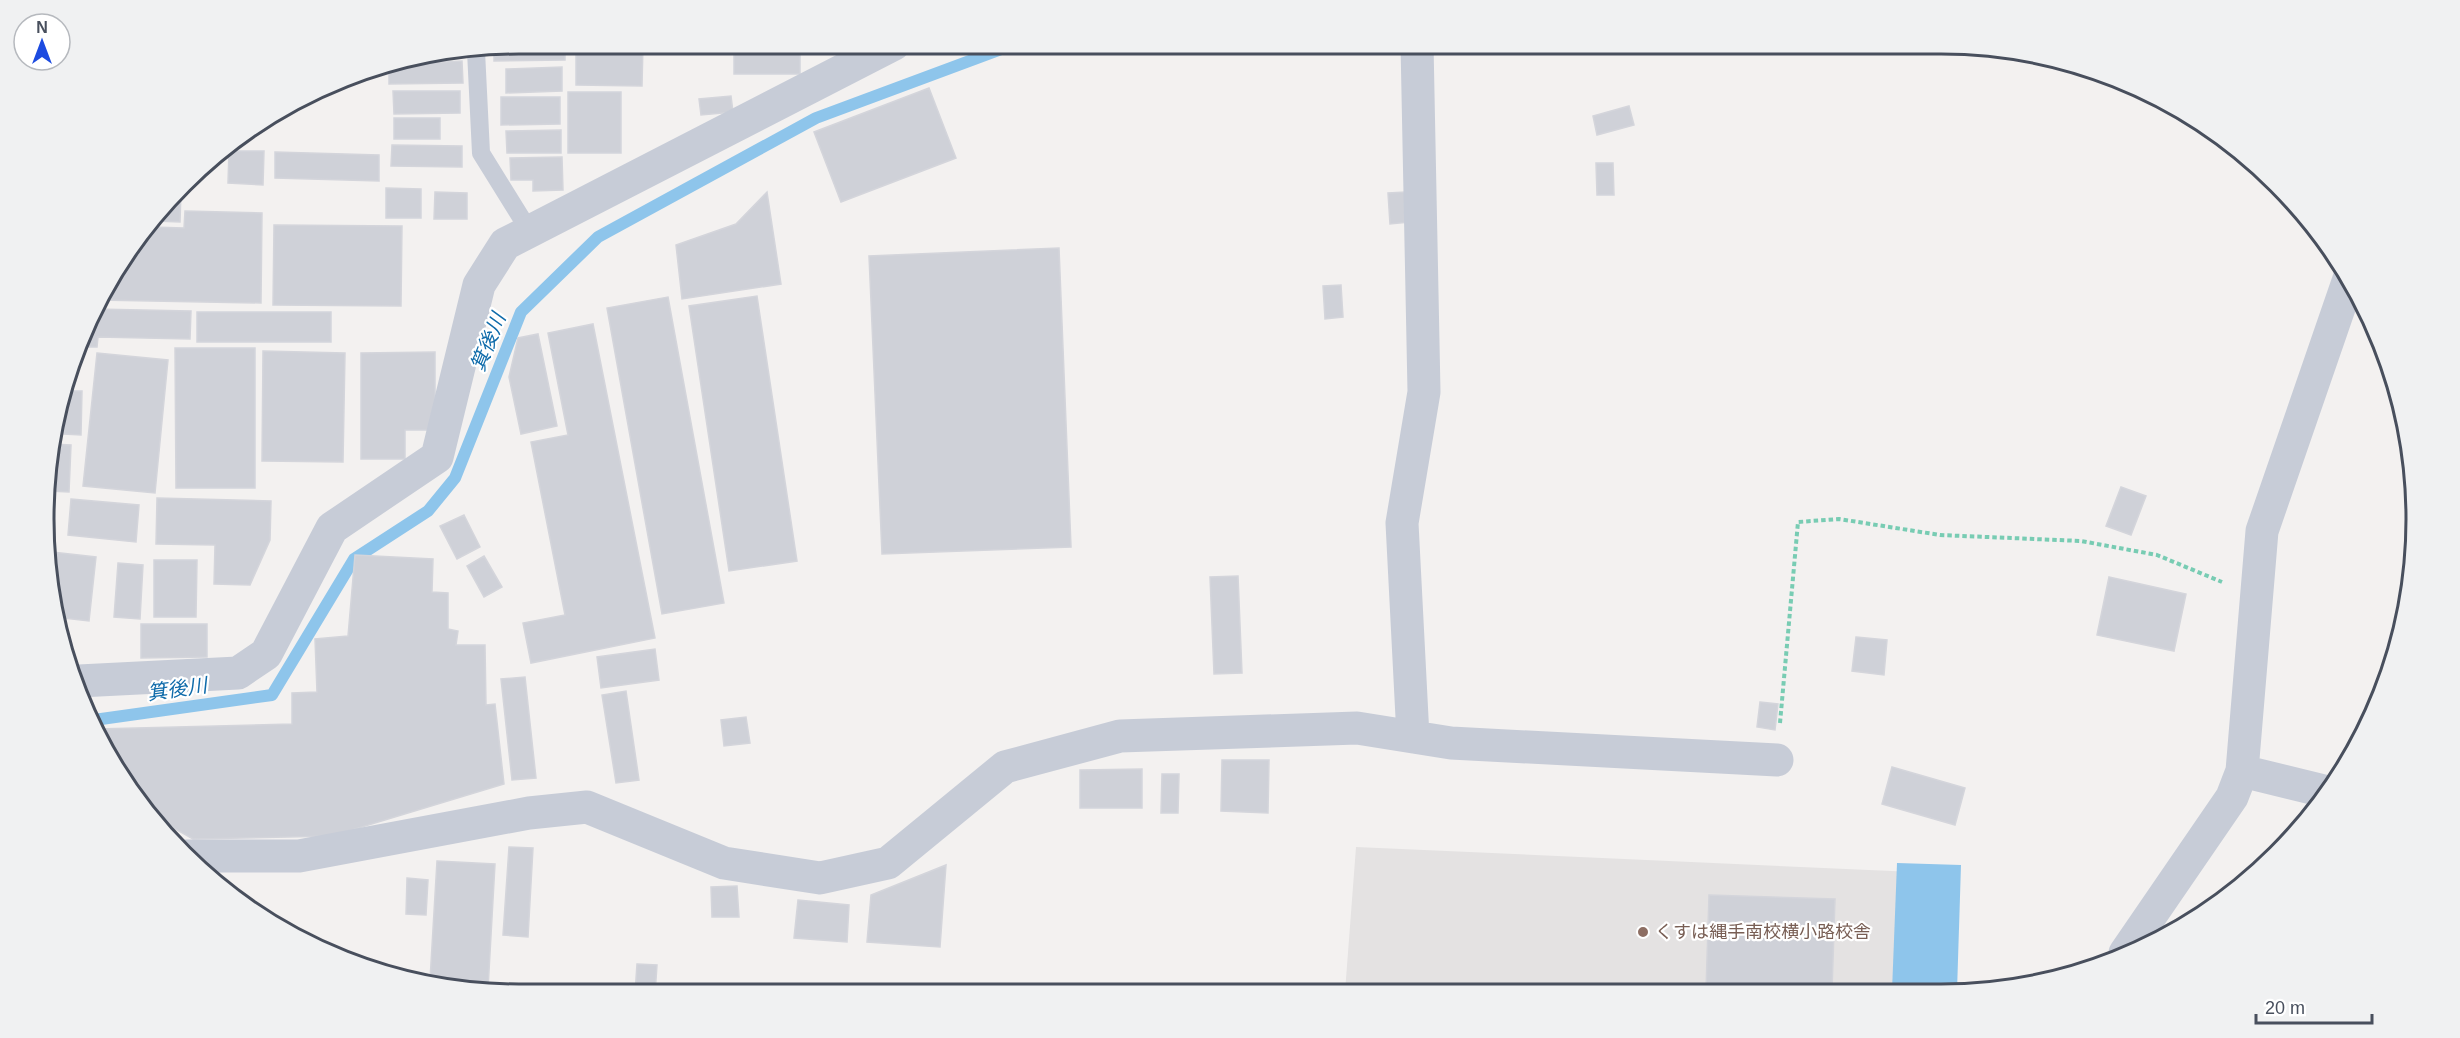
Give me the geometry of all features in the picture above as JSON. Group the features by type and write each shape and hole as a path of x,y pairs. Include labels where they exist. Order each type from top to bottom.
{"street":[{"path":"83,681 238,673 266,654 332,528 437,457 479,285 505,244 875,54"},
{"path":"1413,737 1402,523 1424,392 1417,54"},
{"path":"2132,943 2232,797 2242,771 2262,531 2345,290"},
{"path":"197,855 299,856 529,813 587,807 724,863 820,878 888,863 1005,767 1120,736 1357,728 1451,743 1777,760"},
{"path":"2242,771 2319,790"}],"lane":[{"path":"476,56 481,153 530,232"}],"path":[{"path":"1777,760 1798,522 1839,519 1940,535 2082,542 2157,555 2256,596"}],"shaded area":[{"name":"くすは縄手南校横小路校舎","path":"1356,847 1937,873 1936,984 1346,984"}],"water":[{"path":"1897,863 1961,865 1957,983 1892,984"}],"building":[{"path":"565,54 565,60 494,61 494,55"},
{"path":"576,54 643,54 642,86 576,85"},
{"path":"734,54 800,54 800,74 734,74"},
{"path":"462,61 463,83 389,84 389,73 429,63"},
{"path":"562,67 562,91 506,93 506,69"},
{"path":"929,88 956,158 841,202 814,132"},
{"path":"393,91 460,91 460,113 394,114"},
{"path":"568,92 621,92 621,153 568,153"},
{"path":"731,96 733,112 701,115 699,99"},
{"path":"501,97 560,97 560,124 501,125"},
{"path":"1629,106 1634,125 1597,135 1593,116"},
{"path":"394,118 440,118 440,139 394,139"},
{"path":"561,130 561,153 507,153 506,131"},
{"path":"392,145 462,146 462,167 391,166"},
{"path":"235,151 264,151 263,185 228,183 229,156"},
{"path":"275,152 379,155 379,181 275,178"},
{"path":"562,157 563,190 533,191 533,180 511,180 510,158"},
{"path":"1596,163 1613,163 1614,195 1597,195"},
{"path":"386,188 421,189 421,218 386,218"},
{"path":"435,192 467,193 467,219 434,219"},
{"path":"767,192 781,284 682,299 676,245 736,224"},
{"path":"1406,192 1409,222 1390,224 1388,193"},
{"path":"181,200 180,222 162,221"},
{"path":"185,211 262,213 261,303 109,300 132,261 157,227 184,228"},
{"path":"274,225 402,226 401,306 273,305"},
{"path":"1059,248 1071,547 882,554 869,256"},
{"path":"1341,285 1343,317 1325,319 1323,286"},
{"path":"757,296 797,561 729,571 689,306"},
{"path":"668,297 724,603 662,614 607,308"},
{"path":"104,309 191,311 190,339 98,337 97,347 87,347"},
{"path":"197,312 331,312 331,342 197,342"},
{"path":"593,324 655,638 531,663 523,623 565,615 531,442 568,435 548,333"},
{"path":"538,334 557,426 521,434 509,377 518,338"},
{"path":"175,348 255,348 255,488 176,488"},
{"path":"263,351 345,353 343,462 262,461"},
{"path":"435,352 435,430 405,430 405,459 361,459 361,353"},
{"path":"97,353 168,360 155,493 83,486"},
{"path":"72,391 82,391 81,435 64,434 64,423"},
{"path":"60,444 71,445 69,492 55,491"},
{"path":"2121,487 2146,496 2131,535 2106,526"},
{"path":"157,498 271,501 270,540 250,585 214,584 215,545 156,544"},
{"path":"71,499 139,505 136,542 68,535"},
{"path":"464,515 480,547 457,559 440,526"},
{"path":"55,552 96,557 89,621 65,618"},
{"path":"355,555 433,559 432,592 448,593 448,629 458,631 456,645 485,645 486,705 495,704 504,784 332,836 193,839 168,825 132,777 104,729 292,724 292,693 317,692 315,639 348,636"},
{"path":"484,556 502,587 484,597 467,566"},
{"path":"154,560 197,560 196,617 154,617"},
{"path":"118,563 143,565 140,619 114,617"},
{"path":"1238,576 1242,673 1214,674 1210,577"},
{"path":"2109,577 2186,594 2174,651 2097,635"},
{"path":"141,624 207,624 207,657 141,658"},
{"path":"1856,637 1887,640 1884,675 1852,671"},
{"path":"655,649 659,680 601,688 597,657"},
{"path":"525,677 536,778 512,780 501,679"},
{"path":"626,691 639,780 616,783 602,695"},
{"path":"1760,702 1778,704 1775,730 1757,727"},
{"path":"746,717 750,743 724,746 721,720"},
{"path":"1222,760 1269,760 1268,813 1221,811"},
{"path":"1892,767 1965,788 1955,825 1882,804"},
{"path":"1142,769 1142,808 1080,808 1080,770"},
{"path":"1162,774 1179,774 1178,813 1161,813"},
{"path":"509,847 533,848 528,937 503,935"},
{"path":"437,861 495,864 488,983 430,975"},
{"path":"946,865 940,947 867,942 871,895"},
{"path":"407,878 428,880 426,915 406,914"},
{"path":"737,886 739,917 712,917 711,887"},
{"path":"1709,895 1835,899 1832,984 1706,984"},
{"path":"798,900 849,905 847,942 794,938"},
{"path":"637,964 657,965 656,984 636,984"}],"waterway":[{"name":"箕後川","path":"99,719 272,695 354,559 428,511 455,478 521,312 598,237 816,118 988,54"}],"place":[{"name":"くすは縄手南校横小路校舎","path":"1643,932"}]}
